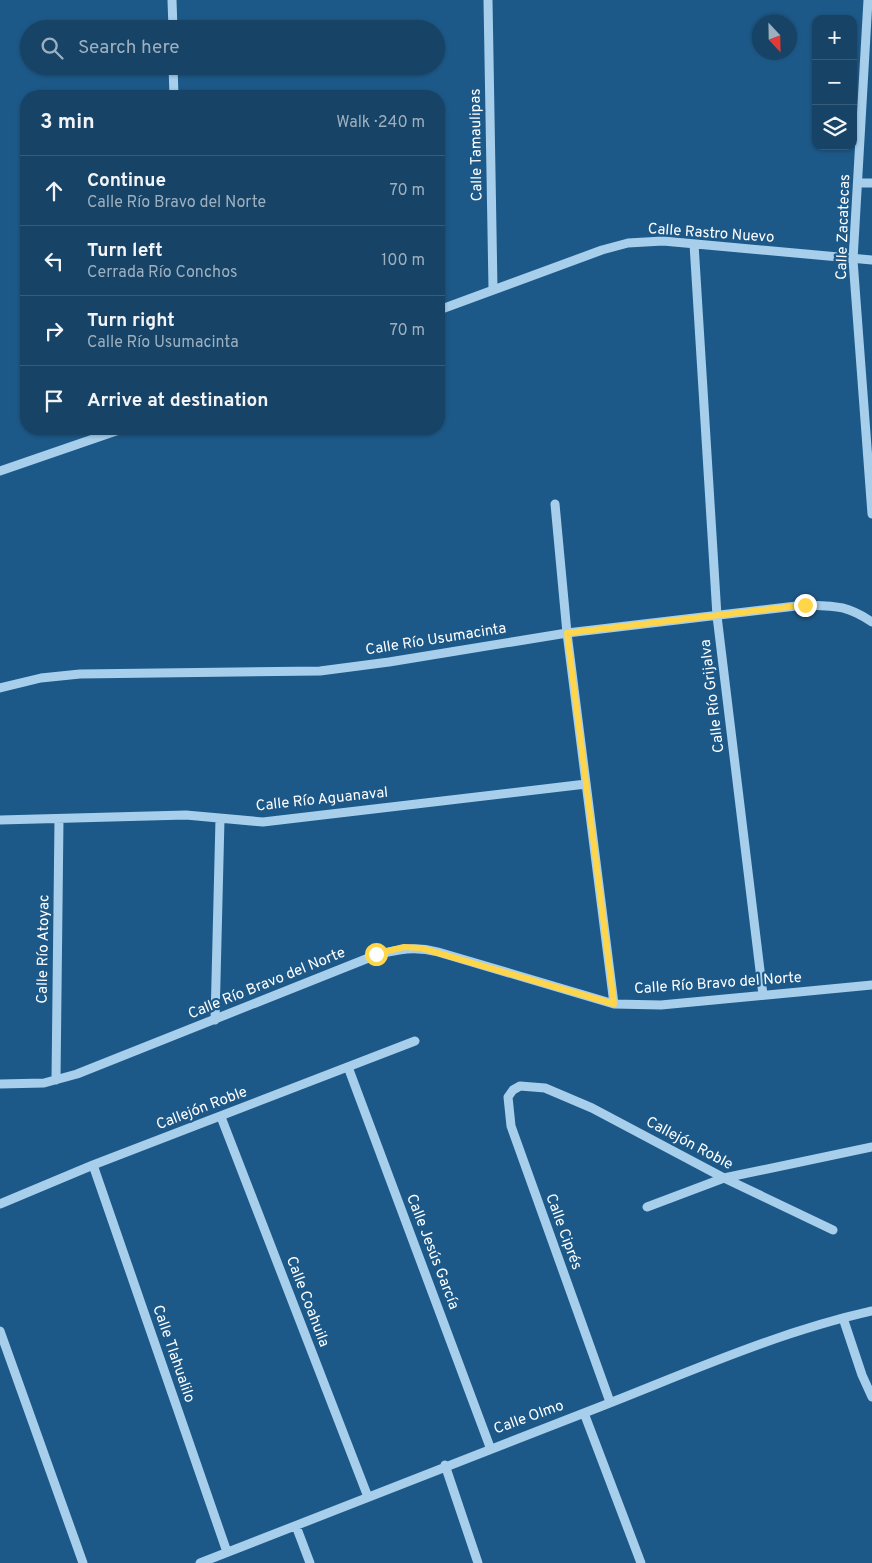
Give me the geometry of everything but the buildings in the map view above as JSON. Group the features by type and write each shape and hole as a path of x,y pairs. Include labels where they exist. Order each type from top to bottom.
{"street":[{"path":"172,0 173,20"},
{"name":"Calle Tamaulipas","path":"488,0 493,289"},
{"name":"Calle Zacatecas","path":"868,0 859,183 853,260 872,514"},
{"path":"173,75 174,90"},
{"path":"859,183 872,183"},
{"name":"Calle Rastro Nuevo","path":"445,308 602,250 628,243 663,240 853,260 872,260"},
{"name":"Calle Río Grijalva","path":"694,244 717,616 763,995"},
{"path":"0,471 105,435"},
{"path":"555,504 567,633 614,1004"},
{"name":"Calle Río Usumacinta","path":"0,688 41,678 80,674 320,671 389,662 567,633 805,605 848,608 872,622"},
{"name":"Calle Río Aguanaval","path":"0,820 186,816 263,822 586,784"},
{"name":"Calle Río Atoyac","path":"56,1080 59,819"},
{"path":"215,1020 220,819"},
{"name":"Calle Río Bravo del Norte","path":"0,1084 21,1085 56,1080 77,1074 376,954 404,947 438,952 614,1004 661,1005 872,985"},
{"name":"Callejón Roble","path":"0,1204 93,1165 415,1041"},
{"name":"Calle Jesús García","path":"348,1067 490,1447"},
{"name":"Callejón Roble","path":"532,1085 545,1088 592,1108 724,1178 832,1230"},
{"name":"Calle Ciprés","path":"532,1085 520,1086 513,1090 508,1098 511,1126 610,1402"},
{"name":"Calle Coahuila","path":"221,1117 368,1497"},
{"path":"647,1207 724,1178 872,1146"},
{"name":"Calle Tlahualilo","path":"93,1165 226,1552"},
{"name":"Calle Olmo","path":"200,1563 490,1447 765,1344 842,1318 872,1311"},
{"path":"842,1318 862,1375 872,1396"},
{"path":"0,1331 83,1563"},
{"path":"584,1413 641,1563"},
{"path":"445,1465 478,1563"},
{"path":"296,1526 310,1563"}],"route":[{"path":"376,954 404,947 421,948 614,1004 567,633 805,605"}]}
